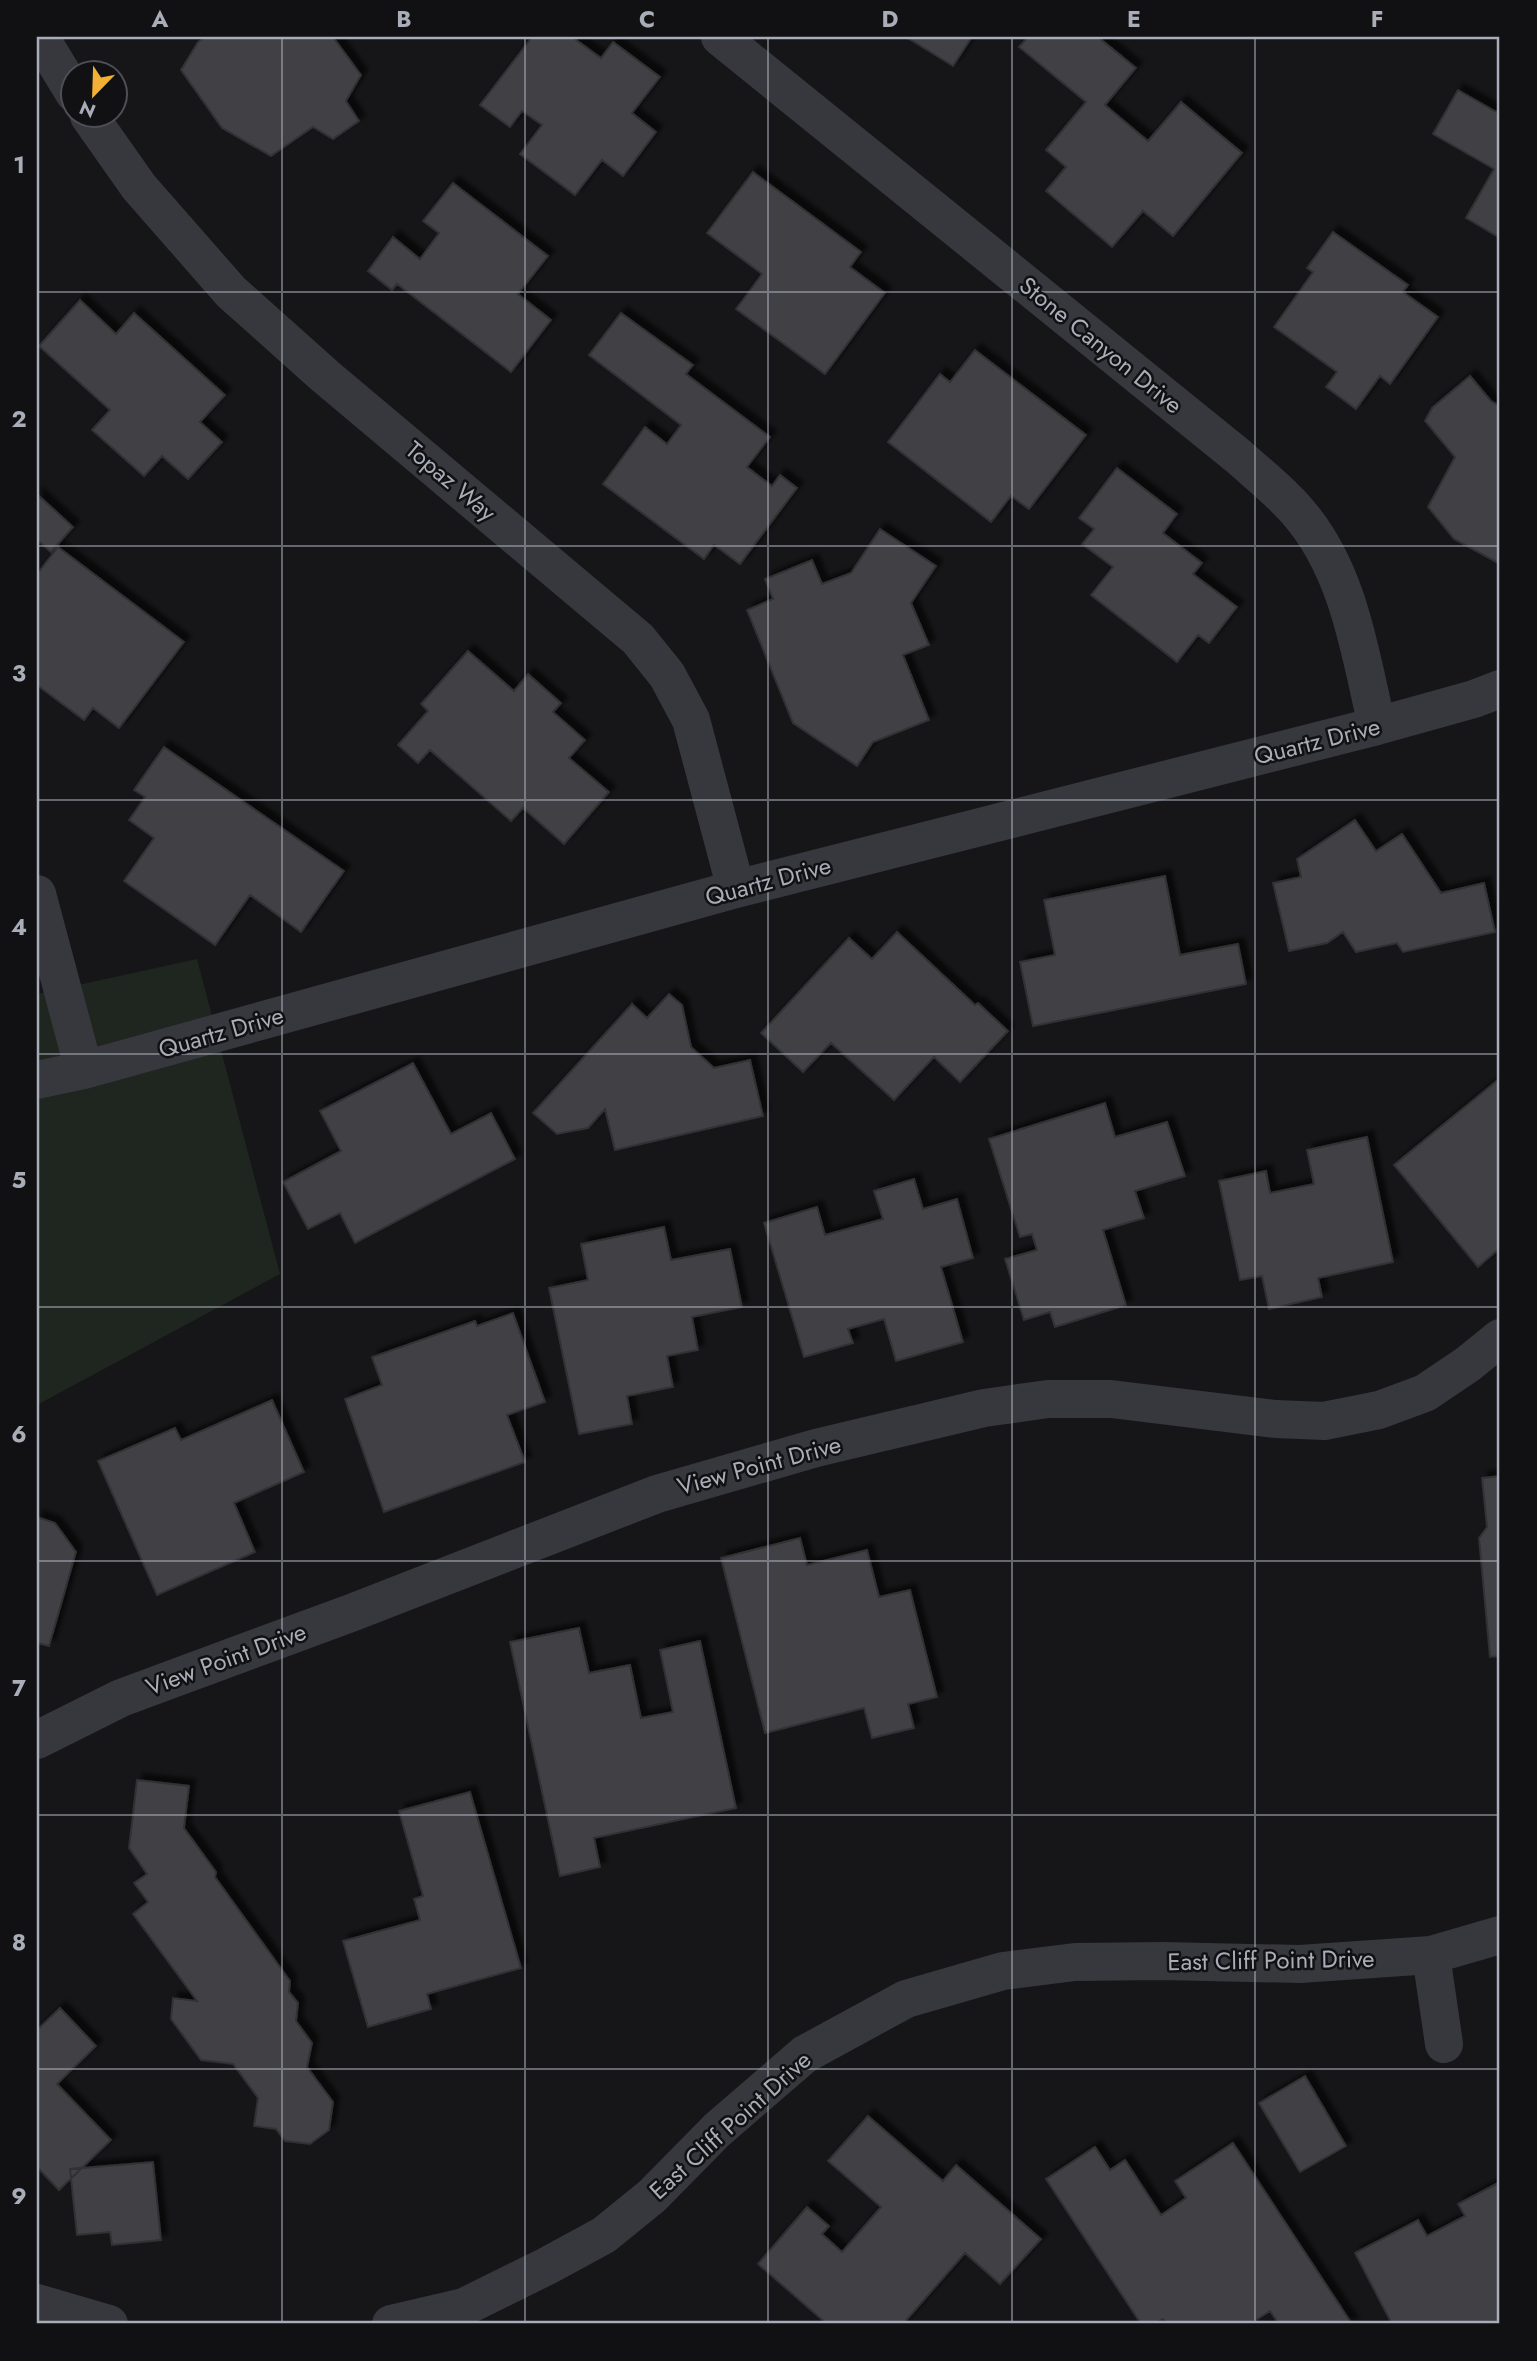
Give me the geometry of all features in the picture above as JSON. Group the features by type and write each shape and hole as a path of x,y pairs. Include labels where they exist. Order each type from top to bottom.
{"street":[{"path":"40,37 60,70"},
{"name":"Stone Canyon Drive","path":"720,37 1238,456 1298,512 1331,559 1353,623 1377,726"},
{"name":"Topaz Way","path":"99,130 139,187 230,292 325,376 601,606 646,648 667,675 691,720 736,889"},
{"name":"Quartz Drive","path":"37,1080 84,1070 736,889 1377,726 1500,689"},
{"path":"37,894 84,1070"},
{"name":"View Point Drive","path":"37,1740 121,1698 351,1613 657,1494 816,1448 984,1408 1048,1399 1111,1399 1262,1418 1324,1422 1379,1410 1425,1393 1500,1338"},
{"name":"East Cliff Point Drive","path":"391,2324 466,2316 547,2266 604,2235 652,2196 717,2130 805,2054 906,1999 1003,1971 1075,1962 1300,1964 1431,1955 1500,1935"},
{"path":"1431,1955 1444,2044"},
{"path":"37,2303 109,2324"}],"shaded area":[{"path":"197,959 280,1274 37,1405 37,994"}],"building":[{"path":"205,37 333,37 361,75 346,101 359,121 333,139 313,127 271,156 222,128 181,70 198,42"},
{"path":"532,37 576,37 575,39 601,58 613,42 660,77 632,113 656,132 623,176 602,160 575,195 520,154 542,125 522,111 510,127 480,105"},
{"path":"906,37 972,37 953,66"},
{"path":"1028,37 1098,37 1136,68 1105,105 1148,141 1181,102 1242,153 1173,236 1143,211 1112,247 1046,191 1066,167 1046,150 1086,102 1019,47"},
{"path":"1458,90 1500,114 1500,238 1466,218 1494,169 1433,134"},
{"path":"753,172 861,252 850,267 885,293 825,374 736,309 762,274 707,233"},
{"path":"453,183 548,256 518,294 551,320 511,372 397,284 392,290 368,271 393,237 420,259 439,233 423,221"},
{"path":"1333,232 1408,285 1403,292 1438,317 1390,384 1380,376 1356,409 1326,387 1337,372 1274,327 1313,272 1307,268"},
{"path":"80,300 116,334 134,313 225,395 200,422 222,442 188,479 162,456 144,476 92,430 110,410 39,346"},
{"path":"621,313 693,365 686,374 770,437 747,467 772,486 780,475 797,488 740,564 714,545 704,559 603,484 645,427 667,444 681,425 589,355"},
{"path":"975,350 1086,435 1029,509 1011,496 991,522 888,442 940,374 950,382"},
{"path":"1470,376 1491,401 1500,406 1500,564 1454,539 1428,507 1455,457 1425,421 1432,408"},
{"path":"1117,468 1177,514 1163,533 1202,563 1193,574 1237,607 1209,643 1198,635 1177,662 1091,595 1113,567 1082,544 1094,529 1079,518"},
{"path":"37,494 73,527 51,552 37,540"},
{"path":"880,529 936,566 911,603 929,645 903,655 929,720 873,742 857,766 793,723 747,610 773,599 765,579 812,560 822,584 851,573"},
{"path":"58,547 184,642 119,728 93,708 84,720 37,685 37,574"},
{"path":"468,651 514,691 528,674 561,703 553,712 585,740 569,758 609,792 564,844 523,808 511,821 430,750 418,763 398,745 428,711 421,704"},
{"path":"164,747 344,871 301,932 250,895 215,945 124,881 154,838 129,820 145,797 134,790"},
{"path":"1355,820 1376,851 1402,834 1441,893 1484,883 1495,932 1403,952 1397,943 1356,952 1343,932 1327,943 1289,951 1273,883 1301,877 1297,859"},
{"path":"1165,876 1180,955 1238,944 1246,984 1033,1026 1020,962 1055,955 1044,900"},
{"path":"897,932 975,1005 978,1003 1008,1031 960,1082 934,1057 894,1100 831,1043 803,1072 761,1033 849,938 872,959"},
{"path":"669,994 682,1005 691,1047 714,1068 750,1060 763,1116 615,1150 605,1109 588,1128 557,1134 533,1113 632,1004 647,1018"},
{"path":"413,1063 451,1134 491,1113 515,1159 355,1243 340,1213 308,1229 283,1182 341,1151 320,1111"},
{"path":"1500,1078 1500,1248 1478,1267 1394,1165"},
{"path":"1105,1103 1115,1137 1167,1122 1185,1176 1135,1191 1144,1218 1103,1230 1126,1305 1055,1327 1050,1312 1024,1320 1005,1259 1037,1250 1032,1234 1020,1237 989,1139"},
{"path":"1367,1137 1393,1262 1318,1278 1322,1297 1269,1309 1262,1276 1240,1280 1219,1181 1266,1171 1270,1193 1314,1184 1307,1150"},
{"path":"914,1179 923,1209 957,1199 973,1258 941,1267 963,1342 896,1361 884,1319 848,1329 853,1343 804,1357 764,1223 817,1207 825,1235 883,1219 874,1191"},
{"path":"664,1227 671,1260 730,1249 742,1307 692,1317 698,1350 667,1356 673,1387 627,1396 632,1424 579,1434 549,1288 588,1280 581,1244"},
{"path":"513,1313 545,1402 507,1415 525,1462 384,1512 345,1399 382,1385 372,1357 475,1321 477,1326"},
{"path":"272,1400 304,1472 234,1503 255,1552 157,1595 98,1461 175,1428 181,1440"},
{"path":"1500,1476 1500,1656 1490,1657 1479,1538 1487,1527 1482,1478"},
{"path":"37,1517 55,1523 76,1552 49,1646 37,1643"},
{"path":"800,1538 807,1565 867,1550 879,1597 910,1590 937,1697 908,1704 914,1728 872,1738 864,1708 765,1733 721,1558"},
{"path":"579,1628 589,1673 630,1665 641,1718 673,1712 660,1650 700,1641 736,1808 594,1838 600,1867 560,1876 510,1642"},
{"path":"137,1780 189,1786 184,1828 216,1872 215,1877 290,1981 289,1992 298,2003 296,2021 312,2043 307,2067 333,2102 329,2130 310,2144 285,2141 276,2129 254,2126 258,2098 233,2064 201,2060 171,2019 173,1998 197,2001 133,1914 148,1902 134,1883 147,1874 129,1848"},
{"path":"470,1792 521,1968 427,1994 431,2009 368,2027 343,1941 420,1920 414,1899 423,1896 399,1811"},
{"path":"60,2008 96,2046 57,2084 111,2140 59,2190 37,2167 37,2030"},
{"path":"1305,2076 1346,2146 1300,2172 1259,2103"},
{"path":"868,2116 943,2181 956,2165 1041,2239 1000,2284 965,2253 903,2324 827,2324 758,2264 807,2207 829,2226 822,2234 842,2252 881,2207 828,2161"},
{"path":"1233,2143 1352,2324 1279,2324 1270,2311 1250,2324 1166,2324 1163,2319 1155,2324 1141,2324 1046,2179 1095,2147 1110,2170 1125,2160 1161,2215 1186,2198 1175,2181"},
{"path":"153,2162 161,2240 112,2245 110,2232 77,2235 70,2169"},
{"path":"1500,2182 1500,2319 1491,2324 1392,2324 1355,2253 1418,2220 1427,2236 1465,2216 1458,2204"}]}
